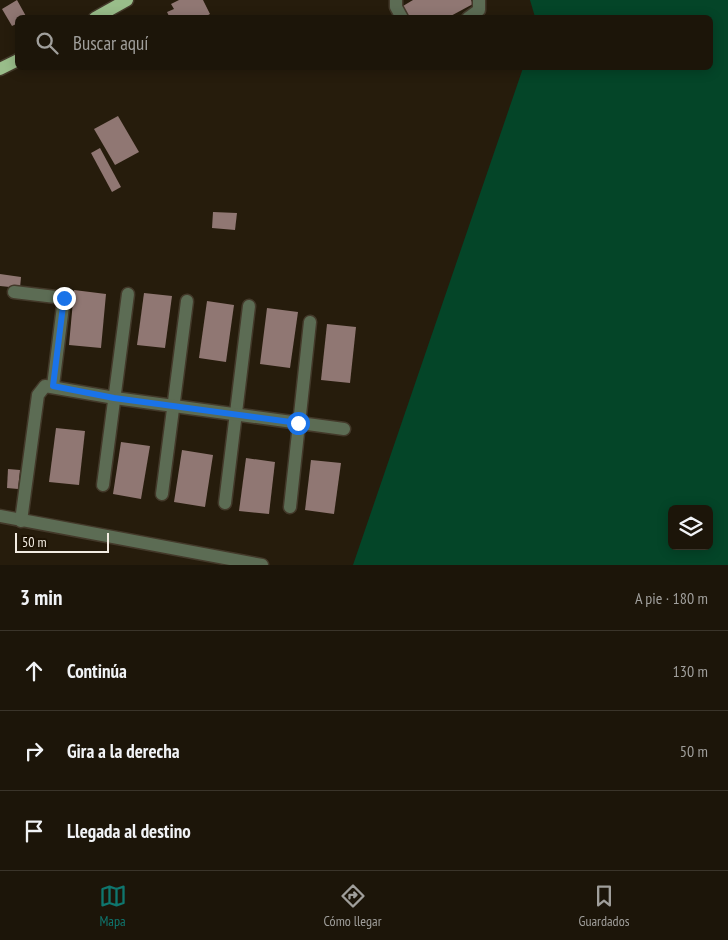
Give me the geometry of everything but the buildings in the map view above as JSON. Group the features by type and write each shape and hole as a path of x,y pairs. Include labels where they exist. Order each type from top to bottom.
{"main road":[{"path":"100,15 127,0"},
{"path":"0,69 15,62"}],"street":[{"path":"396,0 396,7 400,15"},
{"path":"472,15 479,10 479,0"},
{"path":"14,292 64,298 53,386"},
{"path":"104,485 128,294"},
{"path":"162,494 187,301"},
{"path":"226,502 249,306"},
{"path":"290,507 310,322"},
{"path":"21,521 38,395 45,386 114,398 344,428"},
{"path":"0,516 262,565"}],"green space":[{"path":"530,0 728,0 728,565 353,565 522,70 713,70 713,15 534,15"}],"route":[{"path":"64,298 53,386 114,398 298,423"}]}
